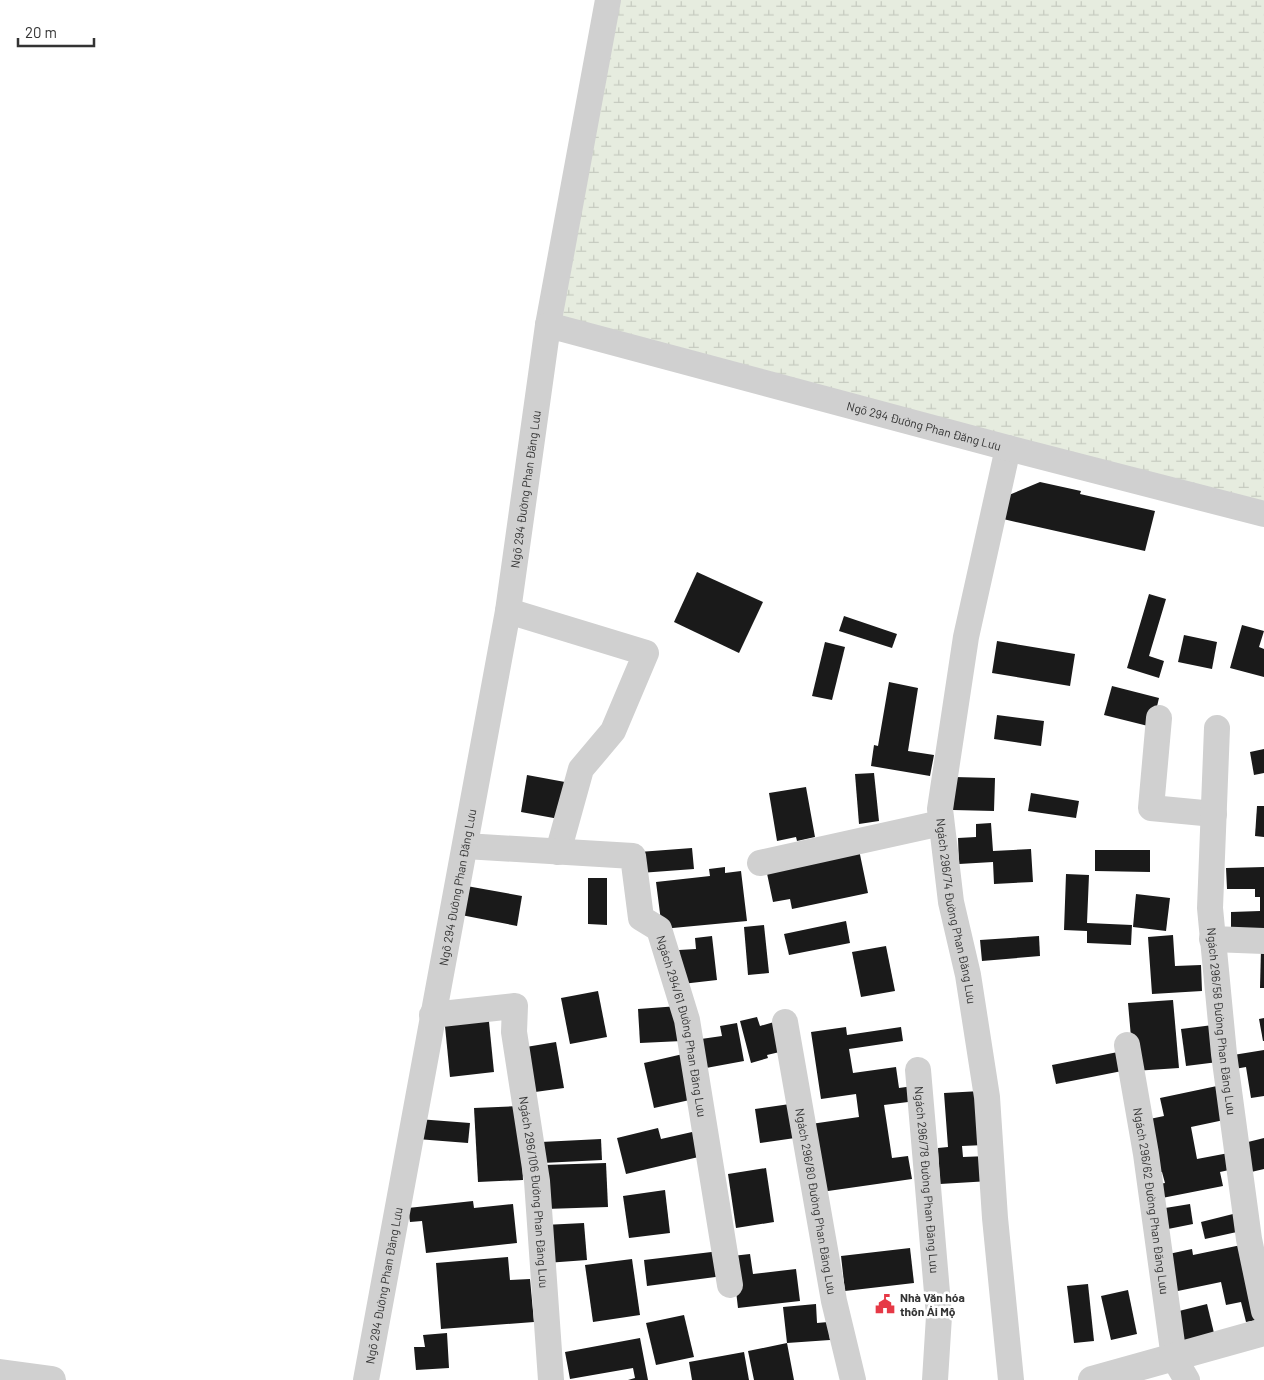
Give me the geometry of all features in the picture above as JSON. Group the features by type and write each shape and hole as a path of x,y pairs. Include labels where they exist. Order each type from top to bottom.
{"street":[{"path":"548,325 608,0"},
{"name":"Ngõ 294 Đường Phan Đăng Lưu","path":"366,1380 508,612 548,325 1008,448 1264,514"},
{"name":"Ngách 296/74 Đường Phan Đăng Lưu","path":"1008,448 966,637 940,809 951,902 968,975 987,1097 995,1218 1011,1380"},
{"path":"508,612 646,653 612,731 581,769 558,852"},
{"path":"1159,718 1151,808 1214,814"},
{"name":"Ngách 296/58 Đường Phan Đăng Lưu","path":"1217,728 1210,908 1212,938 1224,1054 1246,1220 1264,1311"},
{"path":"760,863 941,823"},
{"name":"Ngách 294/61 Đường Phan Đăng Lưu","path":"465,846 633,856 641,918 659,930 687,1020 730,1284"},
{"path":"1212,938 1264,942"},
{"name":"Ngách 296/106 Đường Phan Đăng Lưu","path":"432,1015 515,1006 514,1032 537,1181 551,1380"},
{"name":"Ngách 296/80 Đường Phan Đăng Lưu","path":"784,1022 834,1302 853,1380"},
{"name":"Ngách 296/62 Đường Phan Đăng Lưu","path":"1128,1045 1181,1369"},
{"name":"Ngách 296/78 Đường Phan Đăng Lưu","path":"918,1070 939,1316 935,1380"},
{"path":"1092,1380 1181,1369 1264,1332"},
{"path":"0,1373 52,1380"}],"green space":[{"path":"608,0 1264,0 1264,514 548,325"}],"building":[{"path":"1040,482 1081,491 1080,494 1155,511 1145,551 1003,519 1009,495"},
{"path":"697,572 763,602 739,653 674,622"},
{"path":"1149,594 1166,599 1149,656 1164,661 1159,678 1127,668"},
{"path":"844,616 897,634 892,648 839,631"},
{"path":"1242,625 1264,631 1259,647 1264,649 1264,677 1230,668"},
{"path":"1184,635 1217,642 1212,669 1178,662"},
{"path":"997,641 1075,654 1070,686 992,673"},
{"path":"825,642 845,647 832,700 812,696"},
{"path":"889,682 918,688 908,751 934,755 930,776 871,766 874,745 878,746"},
{"path":"1112,686 1159,698 1152,727 1104,715"},
{"path":"997,715 1044,721 1041,746 994,739"},
{"path":"1264,749 1264,773 1254,775 1250,752"},
{"path":"874,773 879,821 859,824 855,774"},
{"path":"527,775 565,782 559,819 521,812"},
{"path":"954,777 995,778 994,811 953,810"},
{"path":"806,787 815,837 797,841 796,837 777,841 769,793"},
{"path":"1031,793 1079,801 1076,818 1028,811"},
{"path":"1257,806 1264,806 1264,837 1255,836"},
{"path":"991,823 993,851 1031,849 1033,882 994,884 993,862 959,864 958,838 976,837 976,824"},
{"path":"858,845 868,893 792,909 790,899 773,902 765,864"},
{"path":"692,848 694,869 640,873 639,852"},
{"path":"1095,850 1150,850 1150,872 1095,871"},
{"path":"725,867 725,873 741,871 747,921 662,929 656,882 710,876 709,869"},
{"path":"1264,867 1264,935 1231,935 1231,912 1260,911 1260,897 1255,897 1255,889 1227,889 1226,868"},
{"path":"1066,874 1089,875 1087,923 1132,925 1131,945 1087,943 1087,931 1064,930"},
{"path":"588,878 607,878 607,925 588,924"},
{"path":"461,885 522,896 517,926 456,914"},
{"path":"1136,894 1170,898 1166,931 1133,927"},
{"path":"846,921 850,943 789,955 784,934"},
{"path":"764,925 769,973 748,975 744,927"},
{"path":"1173,935 1175,966 1201,965 1202,991 1152,994 1148,937"},
{"path":"712,936 717,980 682,984 679,950 696,949 695,938"},
{"path":"1039,936 1040,956 982,961 980,940"},
{"path":"886,946 895,991 861,997 852,952"},
{"path":"1261,949 1264,949 1264,988 1260,988"},
{"path":"598,991 607,1037 570,1044 561,998"},
{"path":"1173,1000 1179,1068 1134,1071 1128,1003"},
{"path":"679,1006 682,1041 640,1043 638,1009"},
{"path":"488,1012 494,1072 450,1077 444,1016"},
{"path":"757,1017 760,1026 781,1020 788,1050 767,1055 768,1058 751,1063 740,1021"},
{"path":"1264,1018 1264,1041 1263,1041 1259,1019"},
{"path":"737,1023 744,1061 706,1068 701,1039 722,1036 720,1026"},
{"path":"1213,1025 1218,1062 1186,1066 1181,1029"},
{"path":"846,1027 847,1035 901,1027 903,1041 849,1049 853,1073 896,1067 899,1088 913,1086 916,1101 884,1105 892,1158 908,1156 912,1179 821,1192 811,1124 859,1117 856,1094 821,1099 811,1032"},
{"path":"556,1042 564,1088 528,1093 520,1048"},
{"path":"1264,1050 1264,1096 1251,1098 1246,1067 1229,1070 1227,1056"},
{"path":"1118,1052 1122,1071 1056,1084 1052,1065"},
{"path":"683,1054 694,1099 654,1108 644,1063"},
{"path":"1217,1086 1224,1120 1191,1127 1197,1159 1234,1152 1238,1168 1220,1172 1223,1186 1157,1199 1154,1185 1165,1183 1162,1172 1154,1173 1145,1120 1164,1116 1160,1098"},
{"path":"981,1091 985,1145 962,1146 963,1157 988,1156 990,1181 940,1184 938,1148 948,1147 944,1093"},
{"path":"790,1104 795,1138 760,1143 755,1109"},
{"path":"519,1106 523,1180 478,1182 474,1108"},
{"path":"418,1119 470,1123 468,1143 417,1139"},
{"path":"658,1128 661,1139 701,1130 707,1155 626,1174 617,1138"},
{"path":"1264,1138 1264,1169 1247,1173 1240,1144"},
{"path":"601,1139 602,1160 542,1163 541,1142"},
{"path":"606,1163 608,1207 545,1209 543,1165"},
{"path":"766,1168 774,1222 736,1228 728,1174"},
{"path":"665,1190 670,1233 629,1238 623,1196"},
{"path":"473,1201 474,1208 513,1204 517,1243 426,1253 422,1221 410,1222 408,1208"},
{"path":"1190,1204 1193,1224 1163,1230 1159,1209"},
{"path":"1241,1212 1246,1230 1205,1239 1201,1222"},
{"path":"584,1223 587,1260 546,1263 544,1225"},
{"path":"1246,1244 1262,1319 1246,1322 1241,1302 1226,1305 1221,1282 1173,1292 1164,1255 1192,1249 1193,1255"},
{"path":"910,1248 914,1283 845,1291 841,1256"},
{"path":"720,1251 723,1276 647,1286 644,1260"},
{"path":"750,1254 753,1274 796,1269 800,1301 738,1308 732,1256"},
{"path":"508,1257 510,1280 530,1279 534,1322 441,1329 436,1263"},
{"path":"632,1259 640,1315 593,1322 585,1265"},
{"path":"1088,1284 1094,1341 1074,1343 1067,1286"},
{"path":"1128,1290 1137,1334 1111,1340 1101,1296"},
{"path":"816,1304 817,1323 828,1322 830,1340 787,1343 783,1307"},
{"path":"1207,1304 1214,1333 1183,1341 1175,1312"},
{"path":"684,1315 694,1357 656,1365 646,1323"},
{"path":"447,1333 449,1368 416,1370 414,1347 425,1347 423,1335"},
{"path":"640,1338 648,1380 628,1380 635,1378 633,1368 570,1379 565,1352"},
{"path":"787,1343 794,1380 754,1380 748,1351"},
{"path":"744,1352 749,1380 692,1380 689,1362"}],"place":[{"name":"Nhà Văn hóa thôn Ái Mộ","path":"885,1304"}]}
